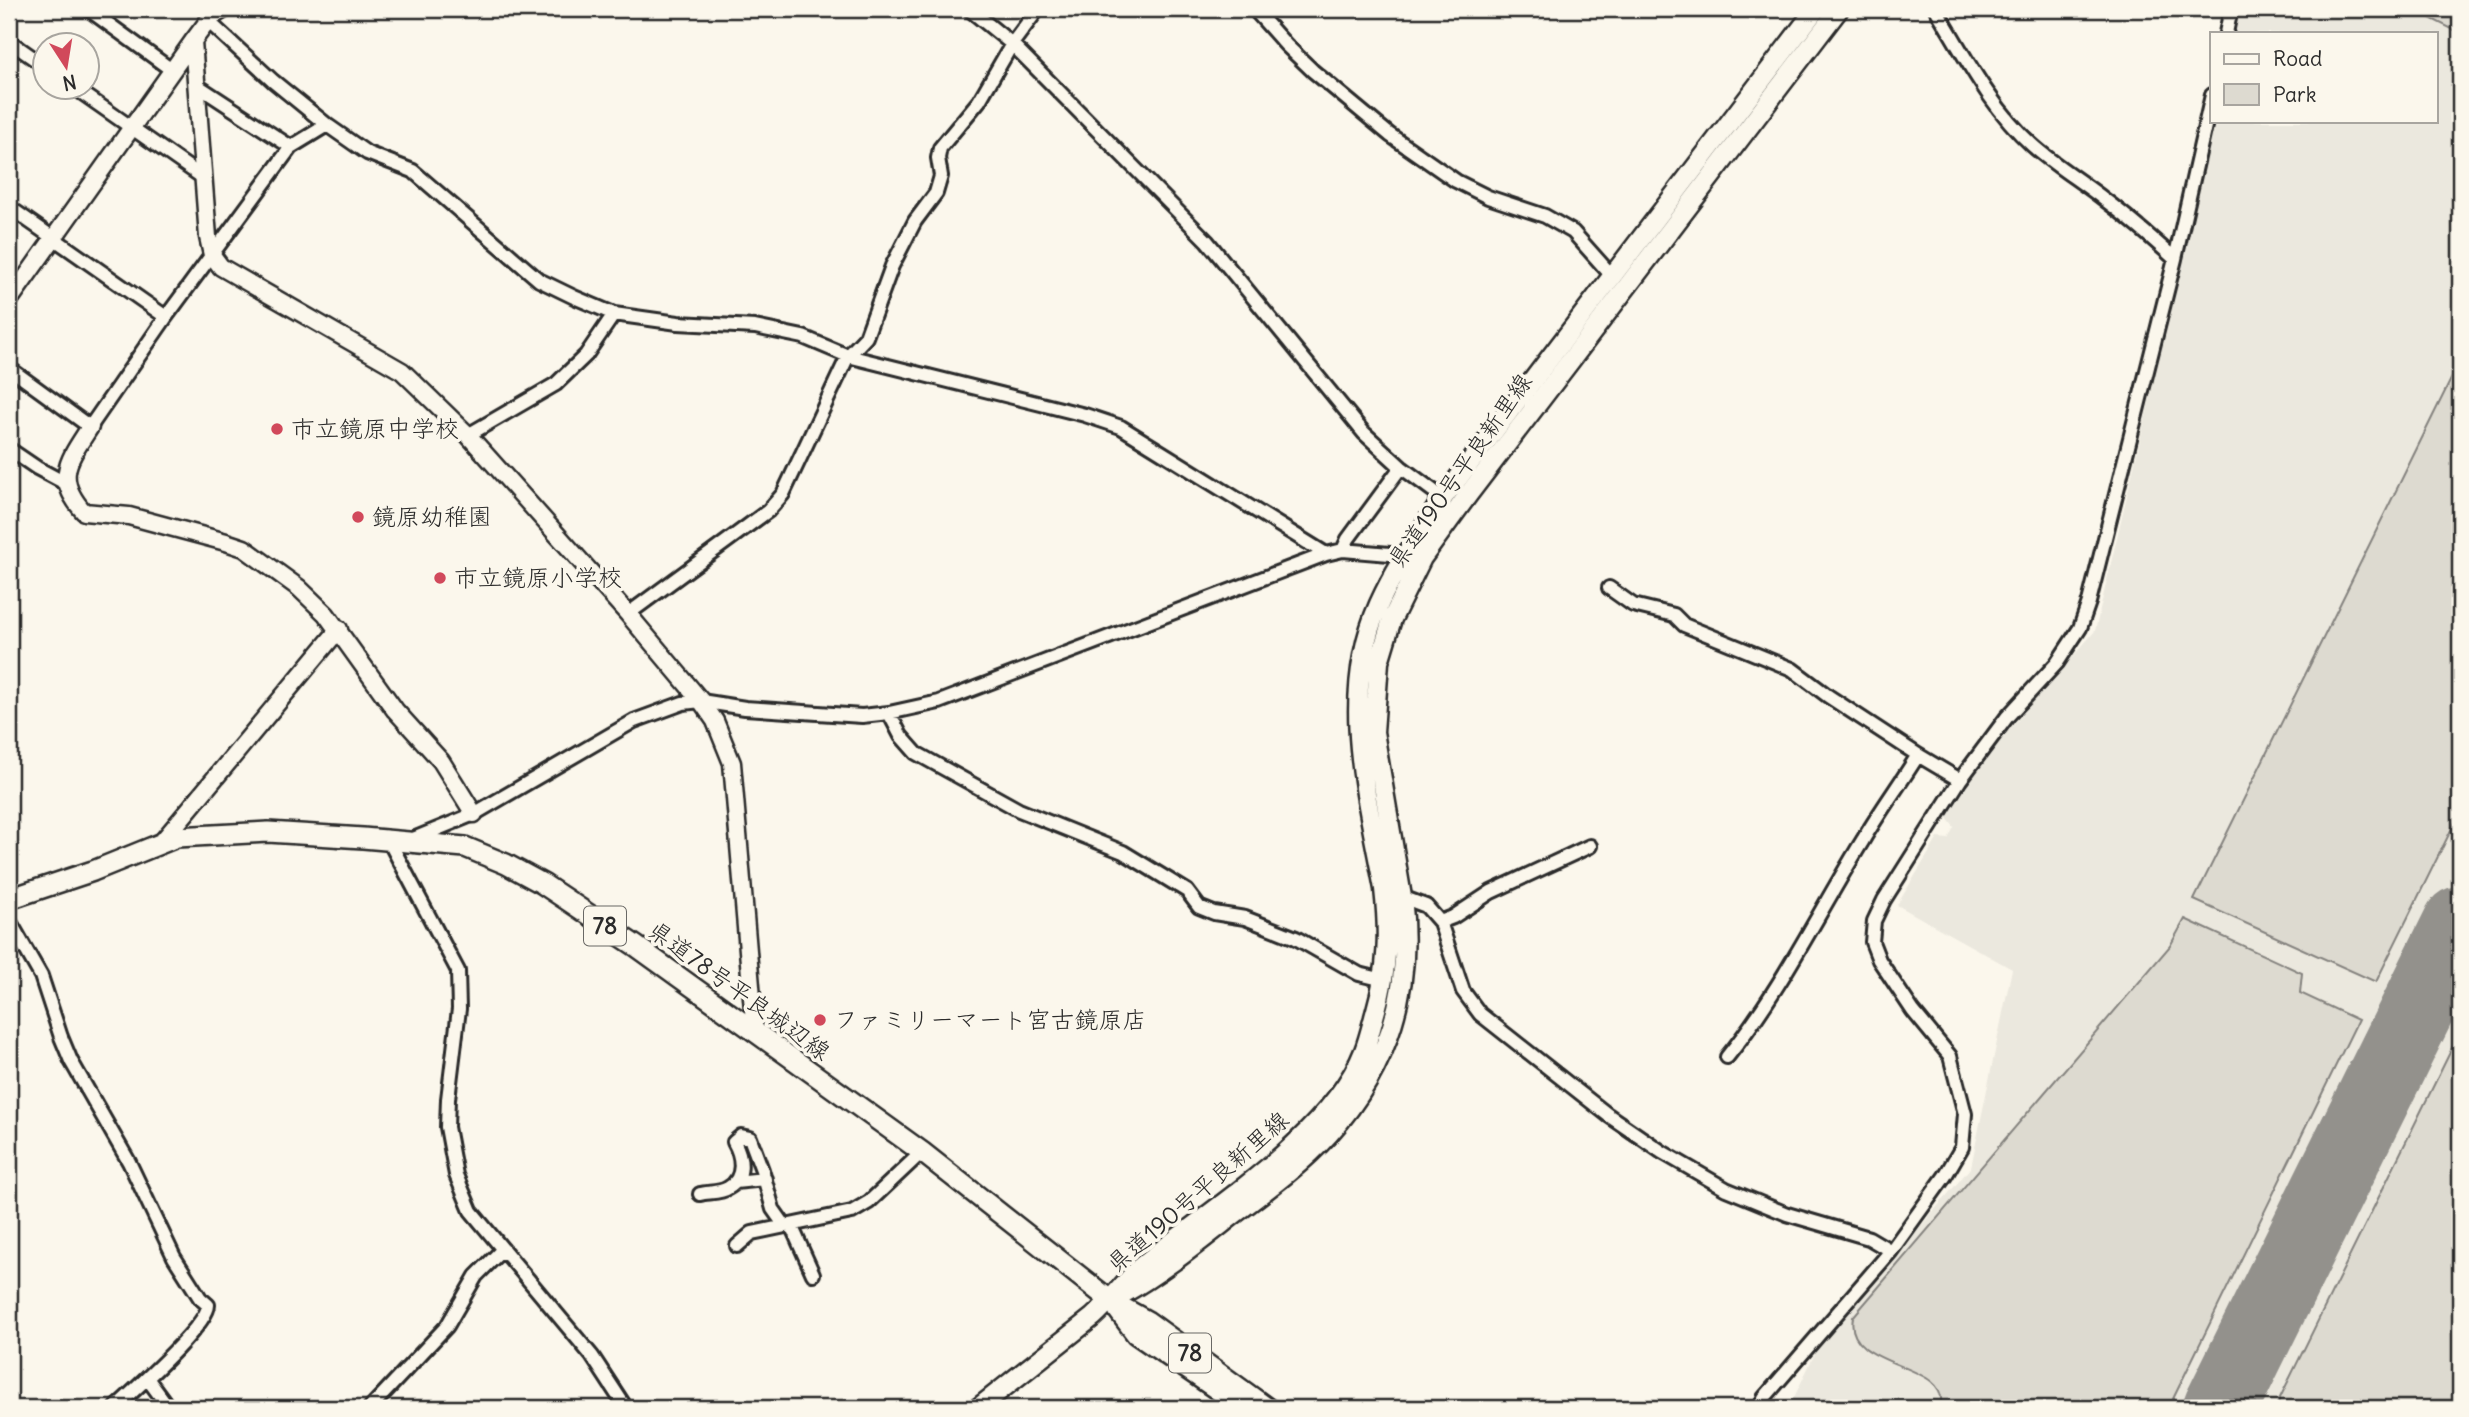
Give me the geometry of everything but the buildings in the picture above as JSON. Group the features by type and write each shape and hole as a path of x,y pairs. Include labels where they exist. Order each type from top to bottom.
{"main road":[{"name":"県道190号平良新里線","path":"1111,1301 1155,1276 1264,1191 1328,1135 1352,1107 1371,1077 1390,1036 1401,999 1405,950 1402,897 1374,732 1376,697 1379,662 1413,556 1443,498 1816,9"},
{"name":"県道190号平良新里線","path":"1111,1301 1141,1266 1285,1153 1332,1105 1364,1052 1387,965 1387,915 1357,722 1364,647 1378,607 1413,556 1839,9"},
{"name":"県道78号平良城辺線","path":"9,899 93,871 177,837 268,832 465,847 506,864 543,884 624,938 922,1152 1111,1301 1147,1321 1268,1408"},
{"name":"県道78号平良城辺線","path":"1111,1301 1136,1334 1244,1408"},
{"path":"978,1408 1111,1301"}],"street":[{"path":"88,9 173,71"},
{"path":"969,9 1012,44 1207,241 1364,433 1401,467 1443,498"},
{"path":"628,614 768,511 783,494 848,356 866,337 892,266 915,221 936,193 941,176 938,158 940,148 978,101 1012,44 1038,9"},
{"path":"1254,9 1313,71 1390,135 1455,181 1488,197 1545,216 1573,232 1613,277"},
{"path":"1936,9 2001,110 2032,145 2106,200 2175,259"},
{"path":"2226,32 2231,9"},
{"path":"9,301 211,14 273,81 327,125 367,153 413,171 539,281 614,314 678,323 755,327 803,337 848,356 1035,401 1121,427 1326,554"},
{"path":"9,41 32,57"},
{"path":"193,41 208,237 212,255 220,267 402,371 468,435 628,614 715,721 732,763 755,1033"},
{"path":"198,86 291,147"},
{"path":"95,102 205,179"},
{"path":"1760,1408 1764,1398 1891,1251 1945,1176 1962,1147 1965,1114 1950,1056 1913,1011 1879,960 1872,942 1874,921 1884,900 1960,780 2007,717 2057,663 2080,628 2175,259 2210,104"},
{"path":"327,125 291,147 166,317 68,461 67,484 73,500 84,512 129,516 244,548 299,588 339,629 395,710 441,761 474,814"},
{"path":"9,207 166,317"},
{"path":"468,435 556,384 586,355 614,314"},
{"path":"9,368 90,427"},
{"path":"9,449 67,484"},
{"path":"1343,550 1348,539 1401,467"},
{"path":"626,1408 592,1356 471,1211 456,1175 447,1126 460,1009 458,971 397,841 474,814 634,721 684,703 701,701 745,708 862,716 889,713 939,702 1326,554 1343,550 1413,556"},
{"path":"1609,588 1633,605 1674,615 1685,625 1792,669 1828,696 1960,780"},
{"path":"160,844 339,629"},
{"path":"889,713 901,736 916,752 1019,810 1123,852 1188,891 1199,907 1214,913 1245,918 1296,938 1359,974 1384,980"},
{"path":"1727,1057 1745,1035 1790,966 1862,840 1918,755"},
{"path":"1440,922 1491,892 1590,846"},
{"path":"1402,897 1426,906 1440,922 1463,991 1480,1014 1608,1115 1662,1152 1726,1189 1787,1214 1869,1238 1891,1251"},
{"path":"9,920 41,976 71,1061 129,1162 174,1257 200,1298 208,1305 208,1313 115,1408"},
{"path":"700,1194 728,1189 735,1182 741,1171 742,1160 734,1142 741,1136 750,1138 773,1209 788,1225 813,1274"},
{"path":"737,1246 752,1233 852,1212 869,1202 922,1152"},
{"path":"735,1182 765,1179"},
{"path":"370,1408 447,1326 475,1276 503,1249"},
{"path":"147,1378 169,1408"}],"shaded area":[{"path":"2241,9 2460,9 2460,1408 1789,1408 1818,1347 1971,1167 2012,969 1897,905 1938,838 1948,839 1954,827 1947,818 1982,761 2095,631 2215,122 2438,122 2438,32 2235,32"}],"green space":[{"path":"2412,9 2460,9 2460,33"},
{"path":"2460,361 2460,812 2376,982 2194,900"},
{"path":"2185,919 2302,973 2300,993 2358,1020 2172,1401 2161,1408 1940,1408 1940,1393 1931,1381 1864,1347 1854,1334 1853,1317 2170,946"},
{"path":"2460,1032 2460,1408 2275,1408"}],"taxiway":[{"path":"2196,1408 2230,1389"}],"runway":[{"path":"2220,1408 2460,923"}],"place":[{"name":"市立鏡原中学校","path":"277,429"},
{"name":"鏡原幼稚園","path":"358,517"},
{"name":"市立鏡原小学校","path":"440,578"},
{"name":"ファミリーマート宮古鏡原店","path":"820,1020"}]}
